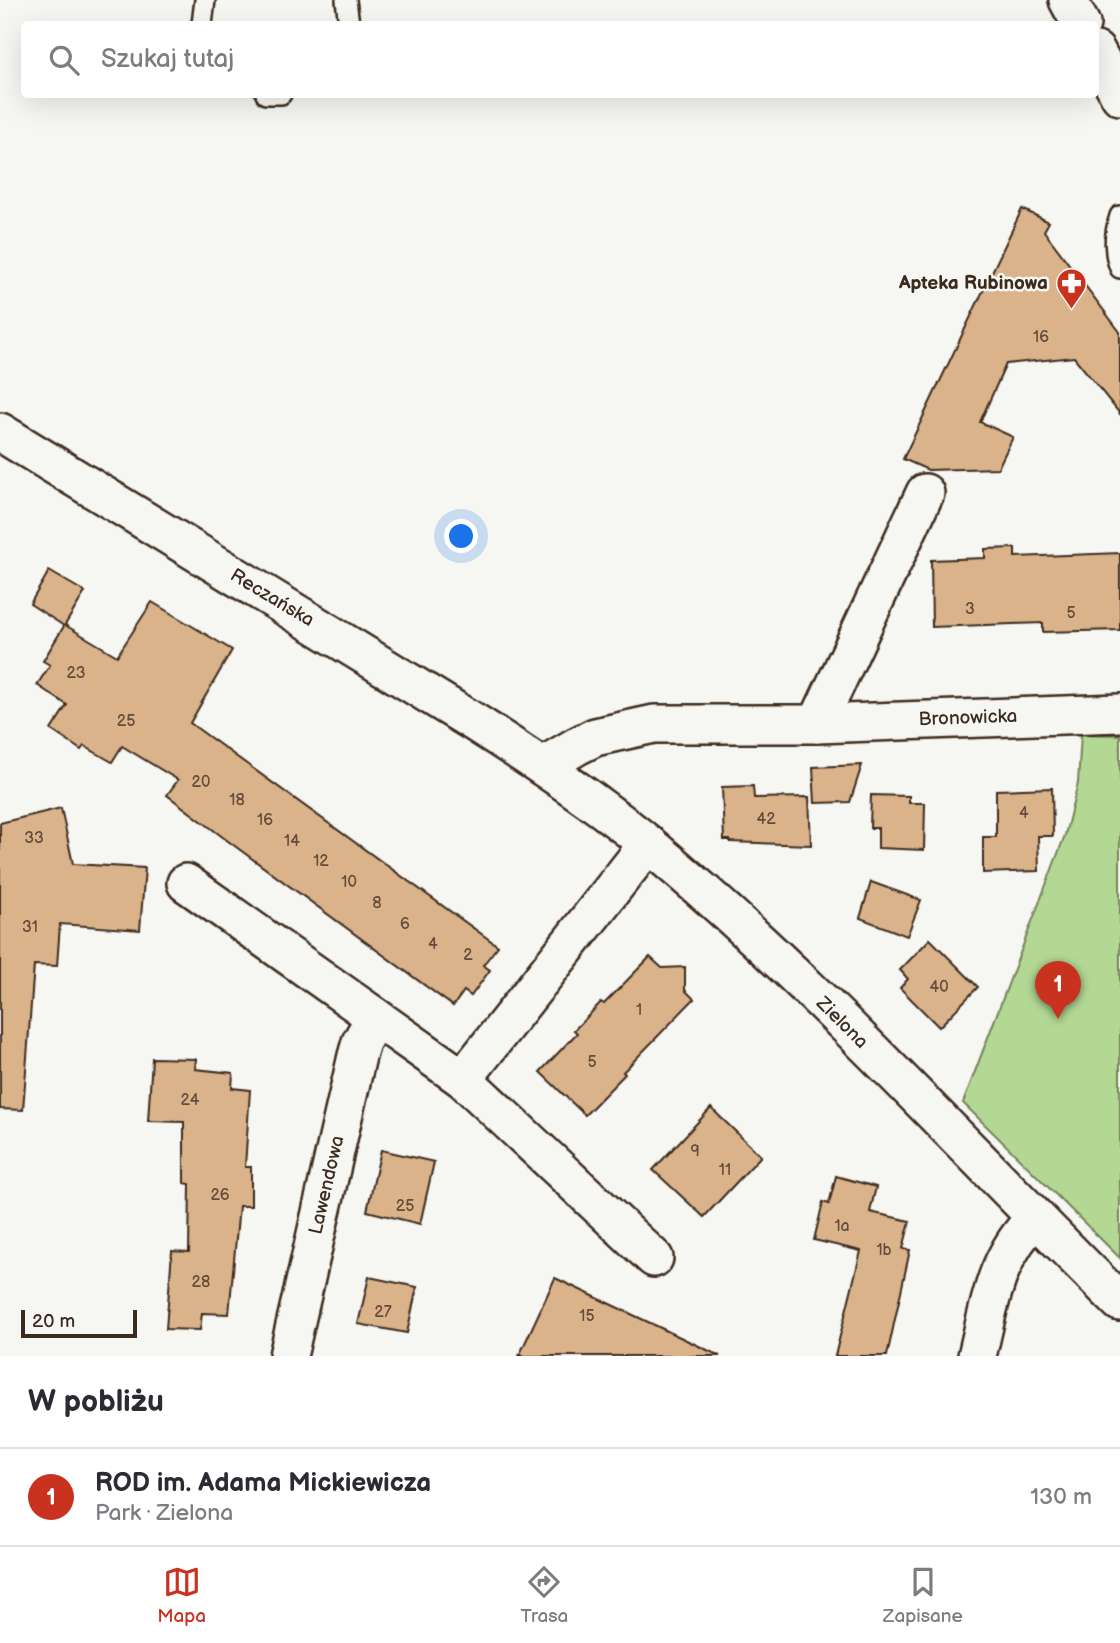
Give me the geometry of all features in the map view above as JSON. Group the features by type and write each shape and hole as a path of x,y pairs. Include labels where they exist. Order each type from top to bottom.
{"street":[{"path":"1068,0 1079,21"},
{"path":"1099,57 1120,96"},
{"name":"Reczańska","path":"0,432 543,766"},
{"path":"817,724 925,493"},
{"name":"Bronowicka","path":"543,766 595,737 654,724 817,724 1120,713"},
{"name":"Zielona","path":"543,766 648,844 759,940 1120,1302"},
{"path":"463,1079 648,844"},
{"path":"186,883 463,1079 654,1258"},
{"name":"Lawendowa","path":"288,1356 357,1056 361,1041 376,1017"},
{"path":"977,1356 996,1277 1003,1259 1020,1233 1035,1218"}],"lane":[{"path":"202,21 205,0"},
{"path":"346,0 349,21"},
{"path":"1120,215 1115,231 1115,253 1120,268"}],"green space":[{"path":"1081,734 1120,735 1120,1258 963,1103 1065,835 1078,783"}],"building":[{"path":"1022,209 1049,222 1044,231 1120,332 1120,414 1074,357 1006,364 980,422 1013,437 998,468 928,470 903,459"},
{"path":"1015,548 1015,557 1120,553 1120,630 1043,632 1043,623 932,627 931,560 985,558 985,549"},
{"path":"49,571 85,592 65,625 117,656 152,602 232,650 190,723 498,946 483,965 490,970 471,996 464,991 453,1006 228,841 167,795 178,780 122,746 112,762 84,746 81,750 51,730 67,705 37,685 50,665 43,661 64,626 30,604"},
{"path":"862,765 850,802 815,803 813,767"},
{"path":"753,786 754,798 809,797 811,845 724,840 722,787"},
{"path":"1052,788 1053,836 1038,836 1039,871 983,873 983,837 996,837 996,790"},
{"path":"871,795 909,796 909,803 925,803 924,850 878,848 878,828 870,828"},
{"path":"61,808 73,864 145,868 140,930 60,924 57,966 34,965 23,1110 0,1109 0,823"},
{"path":"871,882 921,900 907,936 860,918"},
{"path":"930,939 978,987 939,1027 900,988 908,979 900,970"},
{"path":"650,957 662,968 685,967 685,990 694,999 585,1115 540,1072 577,1033 574,1030"},
{"path":"152,1058 196,1059 195,1069 233,1073 232,1088 250,1090 245,1167 251,1167 251,1206 239,1206 229,1314 202,1313 200,1330 166,1329 172,1251 189,1252 190,1184 184,1183 184,1122 148,1121"},
{"path":"711,1108 761,1156 704,1217 653,1170"},
{"path":"381,1150 434,1162 420,1224 367,1211"},
{"path":"836,1176 876,1187 870,1212 910,1221 903,1249 910,1250 887,1356 835,1356 861,1251 814,1240 823,1202 829,1204"},
{"path":"369,1277 417,1287 407,1333 358,1324"},
{"path":"555,1278 720,1356 519,1356"}],"place":[{"name":"Apteka Rubinowa","path":"1071,310"},
{"name":"ROD im. Adama Mickiewicza","path":"1058,1019"}]}
